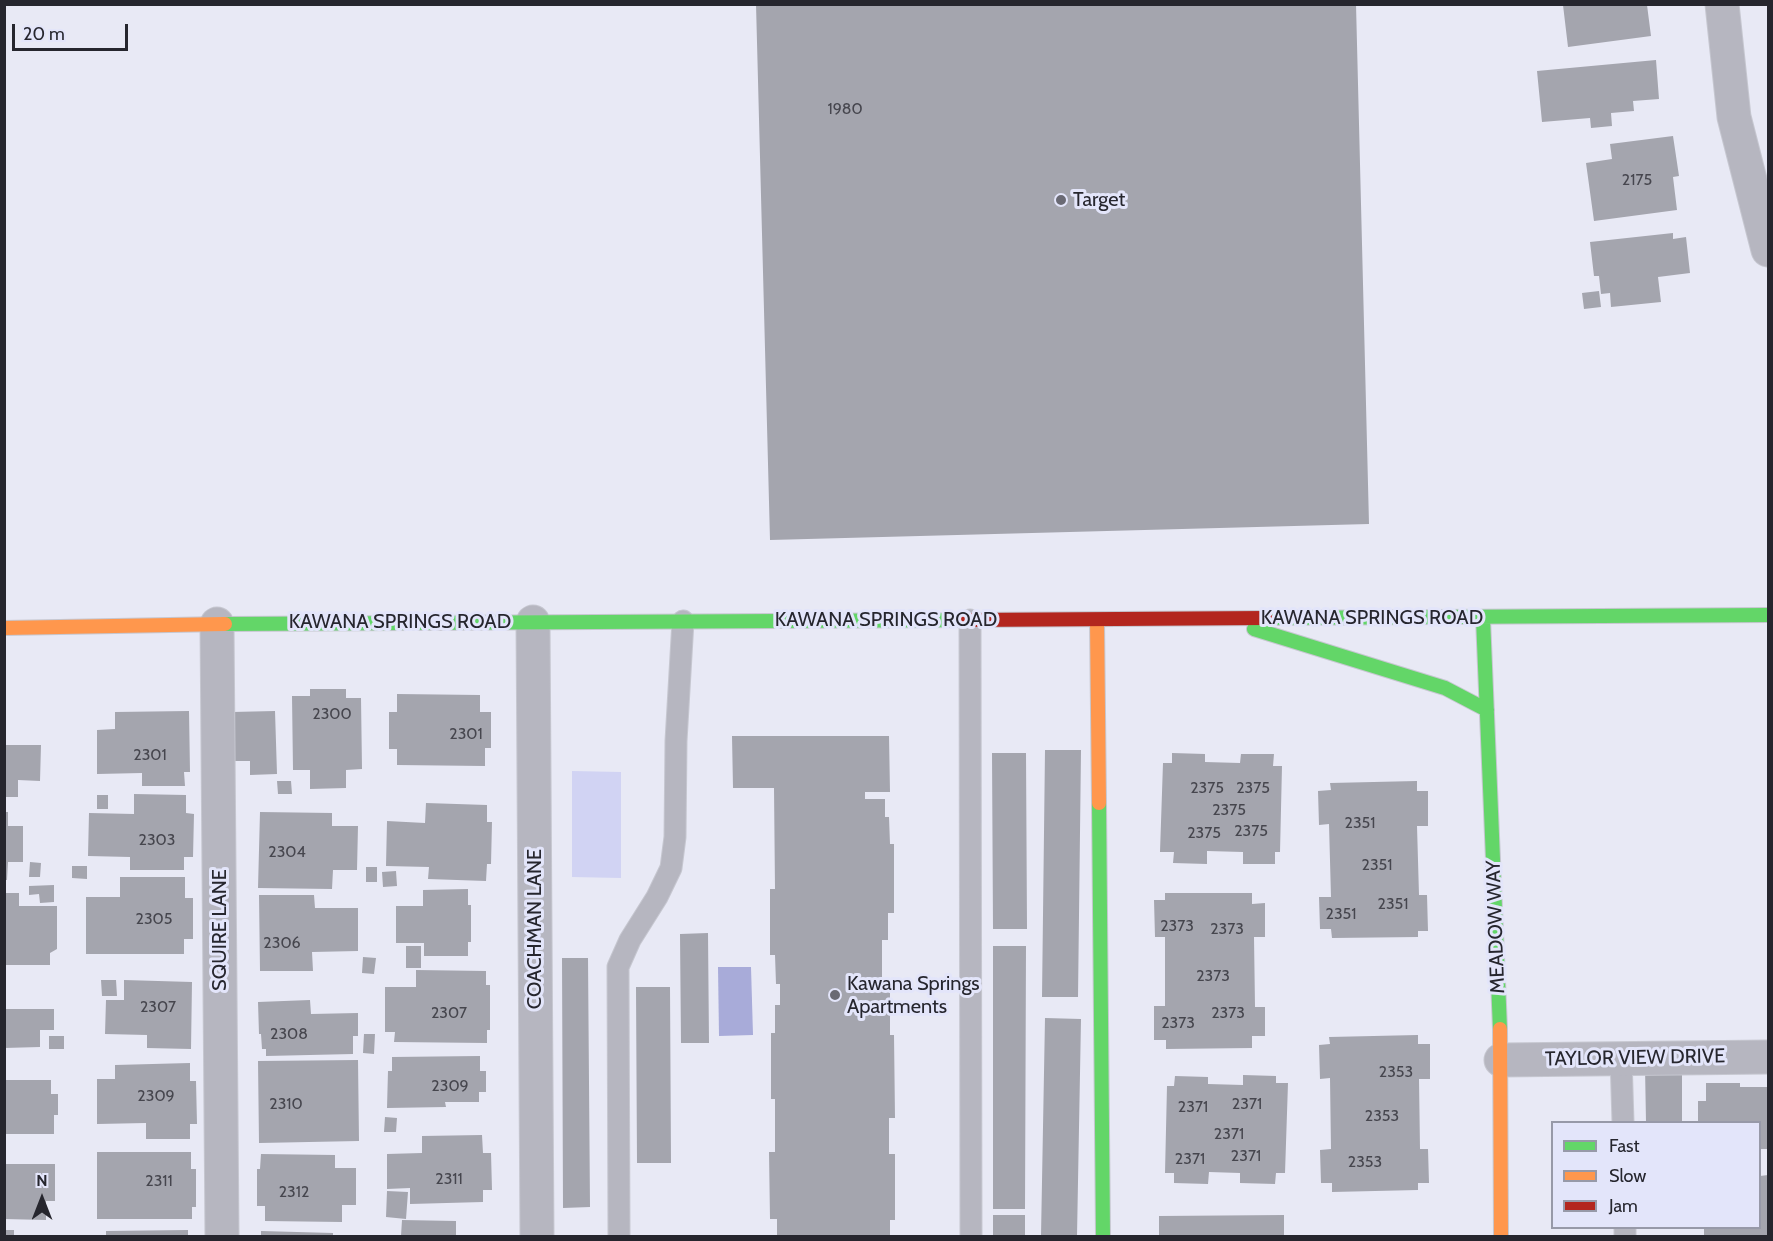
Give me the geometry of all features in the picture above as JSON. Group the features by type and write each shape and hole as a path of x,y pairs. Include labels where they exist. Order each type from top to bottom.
{"street":[{"path":"1722,4 1734,117 1768,250"},
{"name":"KAWANA SPRINGS ROAD","path":"4,628 217,624 1768,615"},
{"name":"MEADOW WAY","path":"1483,618 1501,1059 1501,1236"},
{"path":"1220,619 1445,688 1487,710"},
{"path":"1096,620 1103,1236"},
{"name":"COACHMAN LANE","path":"533,622 537,1236"},
{"name":"SQUIRE LANE","path":"217,624 222,1236"},
{"name":"TAYLOR VIEW DRIVE","path":"1501,1059 1768,1057"}],"lane":[{"path":"970,620 971,1236"},
{"path":"619,1236 618,967 630,940 657,897 671,868 675,837 675,741 683,621"},
{"path":"1622,1058 1623,1121"}],"shaded area":[{"path":"572,771 621,772 621,878 572,877"},
{"path":"718,967 751,967 753,1035 719,1036"}],"building":[{"name":"Target","path":"756,4 1356,4 1369,524 770,540"},
{"path":"1563,5 1647,5 1651,36 1568,47"},
{"path":"1656,60 1659,99 1633,101 1634,111 1611,113 1612,126 1591,128 1590,118 1542,122 1537,71"},
{"path":"1673,136 1679,176 1673,177 1677,210 1594,221 1586,163 1612,159 1610,144"},
{"path":"1673,233 1673,239 1686,237 1690,273 1658,277 1661,302 1611,307 1610,293 1601,294 1599,276 1594,276 1590,242"},
{"path":"1599,291 1601,307 1584,309 1582,293"},
{"path":"310,689 346,689 346,698 361,698 362,769 346,770 346,788 310,789 310,770 293,770 292,696 310,696"},
{"path":"397,694 480,695 480,712 491,712 491,748 485,748 485,766 397,765 397,749 389,749 389,712 397,712"},
{"path":"189,711 190,772 184,772 185,786 142,786 142,773 97,774 97,730 115,729 115,712"},
{"path":"275,711 277,774 250,775 250,761 233,761 232,712"},
{"name":"Kawana Springs Apartments","path":"732,736 889,736 890,792 865,792 865,799 885,799 885,817 889,817 890,844 894,844 894,913 888,913 888,940 882,940 882,985 890,985 890,1035 894,1035 895,1118 889,1118 889,1154 895,1154 895,1220 890,1220 890,1236 777,1236 777,1219 770,1219 769,1152 775,1152 775,1099 771,1099 771,1033 775,1033 775,1005 780,1005 780,984 776,984 775,955 770,955 770,889 775,889 774,788 733,788"},
{"path":"4,745 41,745 40,781 18,780 18,797 4,797"},
{"path":"1045,750 1081,750 1078,997 1042,997"},
{"path":"992,753 1026,753 1027,929 993,929"},
{"path":"1172,753 1205,754 1205,762 1240,763 1241,754 1274,754 1273,766 1282,766 1280,852 1275,852 1275,864 1243,864 1243,852 1207,851 1207,864 1173,863 1174,852 1160,852 1163,763 1172,763"},
{"path":"277,781 291,781 292,794 278,794"},
{"path":"1417,781 1417,791 1428,791 1428,826 1417,826 1419,895 1427,895 1428,931 1418,931 1418,937 1332,938 1331,929 1320,929 1319,897 1331,897 1329,824 1319,825 1318,791 1331,790 1330,783"},
{"path":"134,794 186,795 186,813 194,814 193,857 184,857 184,870 130,870 130,857 88,856 89,813 134,814"},
{"path":"97,795 108,795 108,809 97,809"},
{"path":"426,803 487,805 487,822 492,822 491,864 487,864 486,881 428,879 429,867 386,866 387,821 425,823"},
{"path":"4,812 8,812 8,826 23,826 23,862 8,862 7,880 4,880"},
{"path":"260,812 332,813 332,826 358,826 357,870 333,870 332,889 258,888"},
{"path":"30,862 41,863 40,877 29,877"},
{"path":"72,866 87,866 87,879 72,878"},
{"path":"366,867 377,867 377,882 366,882"},
{"path":"396,871 397,886 383,887 382,872"},
{"path":"120,877 185,877 185,898 193,898 193,939 184,939 184,954 86,954 86,897 120,897"},
{"path":"54,885 54,902 40,903 39,894 29,895 29,886"},
{"path":"468,889 468,905 471,905 471,942 468,942 468,956 424,956 424,943 396,943 396,906 423,906 423,890"},
{"path":"4,893 19,893 19,906 57,906 57,949 50,953 50,965 4,965"},
{"path":"1165,893 1252,893 1252,904 1265,903 1265,937 1254,937 1255,1007 1265,1007 1265,1036 1252,1036 1252,1048 1166,1049 1166,1040 1154,1040 1154,1006 1165,1006 1165,937 1155,937 1154,900 1165,900"},
{"path":"259,895 314,895 315,908 358,908 358,951 312,952 313,971 260,971"},
{"path":"708,933 709,1043 681,1043 680,934"},
{"path":"406,946 421,946 421,968 406,968"},
{"path":"993,946 1026,946 1025,1209 993,1209"},
{"path":"363,957 376,958 374,974 362,973"},
{"path":"562,958 588,958 590,1207 563,1208"},
{"path":"416,970 486,971 486,985 490,985 490,1030 487,1030 487,1043 394,1042 395,1032 385,1032 385,987 416,987"},
{"path":"101,980 116,980 117,996 102,996"},
{"path":"124,980 192,982 191,1049 147,1048 147,1035 105,1034 106,1000 124,1000"},
{"path":"636,987 670,987 671,1163 637,1163"},
{"path":"310,1000 311,1014 358,1013 358,1036 353,1036 353,1054 266,1056 266,1049 262,1049 261,1034 259,1034 258,1002"},
{"path":"4,1009 54,1009 54,1030 40,1030 40,1047 4,1048"},
{"path":"1045,1018 1081,1019 1077,1236 1041,1236"},
{"path":"364,1034 375,1034 374,1054 363,1053"},
{"path":"1418,1035 1418,1044 1430,1044 1430,1079 1419,1079 1420,1149 1428,1149 1429,1183 1418,1183 1418,1190 1332,1192 1332,1183 1321,1183 1320,1150 1331,1149 1330,1078 1320,1079 1319,1045 1330,1044 1329,1037"},
{"path":"49,1036 64,1036 64,1049 49,1049"},
{"path":"480,1056 480,1071 486,1071 486,1092 479,1092 479,1102 445,1102 446,1107 387,1108 388,1071 392,1071 392,1057"},
{"path":"358,1060 359,1141 259,1143 258,1061"},
{"path":"190,1063 190,1081 196,1081 197,1124 190,1124 190,1139 146,1139 146,1123 97,1124 97,1079 115,1079 115,1065"},
{"path":"1682,1066 1682,1121 1646,1121 1645,1067"},
{"path":"1243,1075 1276,1076 1276,1083 1288,1083 1285,1173 1276,1173 1275,1184 1240,1183 1240,1173 1209,1172 1208,1184 1174,1183 1174,1173 1165,1173 1167,1086 1174,1086 1175,1076 1208,1077 1208,1084 1243,1085"},
{"path":"4,1080 51,1080 51,1094 58,1094 58,1115 54,1115 54,1134 4,1134"},
{"path":"1706,1083 1740,1083 1740,1087 1768,1087 1768,1149 1761,1149 1761,1121 1698,1121 1698,1101 1706,1101"},
{"path":"385,1117 397,1118 396,1132 384,1132"},
{"path":"482,1135 483,1153 491,1153 492,1190 483,1190 483,1202 410,1204 410,1188 387,1189 387,1154 422,1153 422,1136"},
{"path":"97,1152 191,1152 191,1169 196,1169 196,1207 192,1207 192,1219 97,1219"},
{"path":"261,1154 335,1155 335,1168 356,1168 356,1205 342,1205 342,1222 265,1221 265,1206 257,1206 257,1169 260,1169"},
{"path":"4,1164 55,1164 55,1201 46,1201 46,1220 4,1219"},
{"path":"1768,1175 1768,1236 1704,1236 1704,1229 1761,1229 1761,1176"},
{"path":"387,1191 408,1192 406,1219 386,1217"},
{"path":"993,1215 1025,1215 1025,1236 993,1236"},
{"path":"1284,1215 1284,1236 1159,1236 1159,1216"},
{"path":"402,1220 456,1221 456,1236 401,1236"},
{"path":"4,1230 14,1230 14,1236 4,1236"},
{"path":"188,1230 188,1236 106,1236 106,1231"},
{"path":"261,1231 333,1233 333,1236 261,1236"}],"traffic: fast":[{"path":"1266,618 1768,615"},
{"path":"1483,618 1500,1029"},
{"path":"225,624 967,620"},
{"path":"1254,629 1445,688 1487,710"},
{"path":"1099,803 1103,1236"}],"traffic: slow":[{"path":"1097,620 1099,803"},
{"path":"4,628 225,624"},
{"path":"1500,1029 1501,1236"}],"traffic: jam":[{"path":"967,620 1266,618"}],"place":[{"name":"Target","path":"1061,200"},
{"name":"Kawana Springs Apartments","path":"835,995"}]}
